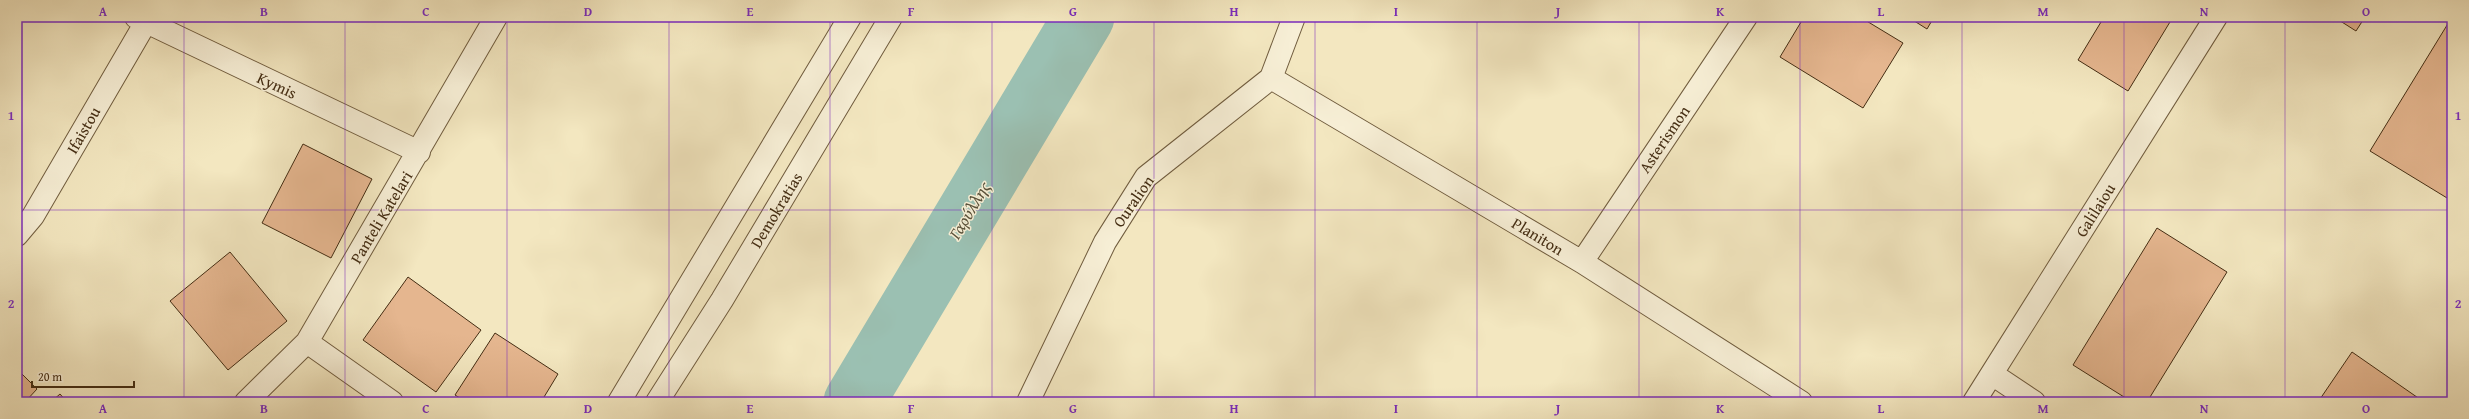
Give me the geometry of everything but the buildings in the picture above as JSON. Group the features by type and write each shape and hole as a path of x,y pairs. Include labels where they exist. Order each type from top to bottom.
{"street":[{"name":"Panteli Katelari","path":"246,402 307,342 419,152 496,17"},
{"path":"618,402 850,17"},
{"name":"Demokratias","path":"657,402 726,293 891,17"},
{"path":"1271,78 1294,17"},
{"name":"Asterismon","path":"1582,262 1746,17"},
{"name":"Galilaiou","path":"1974,402 2216,17"},
{"name":"Kymis","path":"141,20 419,152"},
{"name":"Ifaistou","path":"17,235 33,216 141,20"},
{"name":"Planiton","path":"1271,78 1582,262 1801,402"},
{"name":"Ouralion","path":"1028,402 1105,242 1146,177 1271,78"},
{"path":"307,342 392,402"},
{"path":"1992,374 2034,402"}],"waterway":[{"name":"Γαρύλλης","path":"854,402 1084,17"}]}
